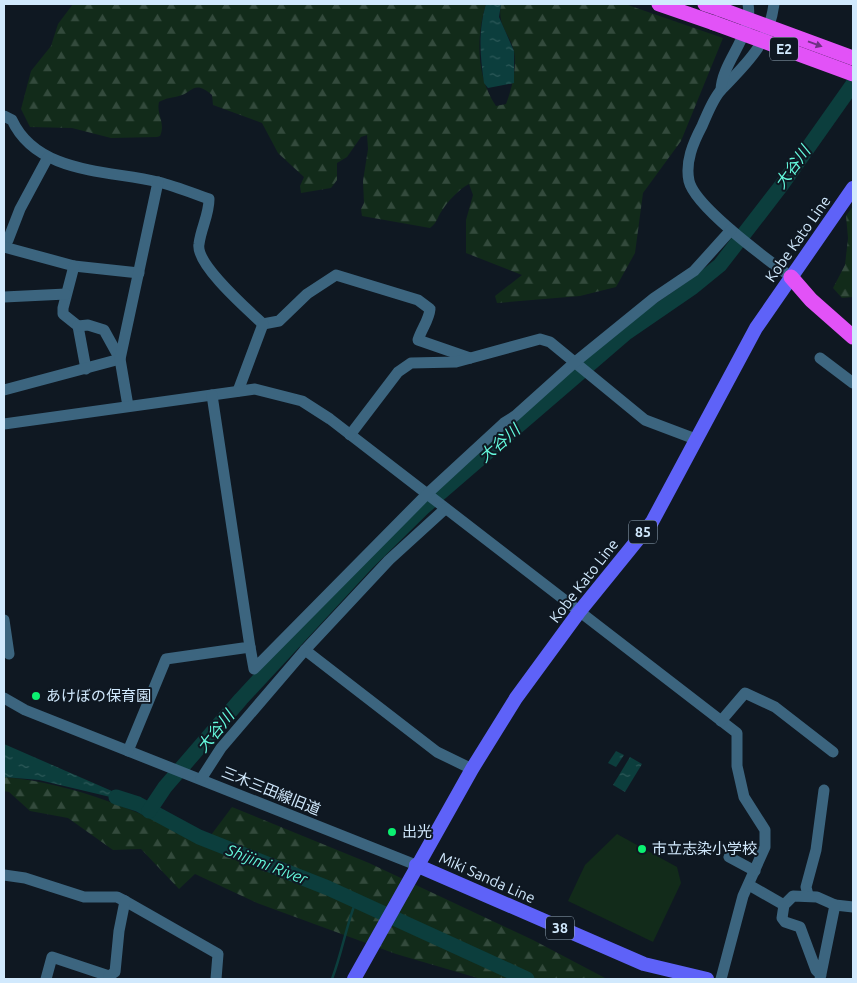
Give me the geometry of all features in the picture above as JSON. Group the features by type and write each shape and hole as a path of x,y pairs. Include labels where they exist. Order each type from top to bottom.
{"highway":[{"name":"E2","path":"659,4 717,16 853,58"},
{"name":"E2","path":"705,4 717,16 853,74"},
{"path":"791,277 816,293 853,324"},
{"path":"791,277 811,300 853,337"}],"main road":[{"name":"Kobe Kato Line","path":"416,866 516,698 579,612 652,522 750,338 853,188"},
{"name":"Miki Sanda Line","path":"354,979 416,866 644,964 707,979"},
{"name":"Miki Sanda Line","path":"361,979 377,940"}],"street":[{"path":"721,90 721,79 734,58 747,22 748,4"},
{"path":"774,4 773,15 755,55 721,90 694,141 688,171 689,183 697,196 733,232 791,277"},
{"path":"4,116 12,120 18,134 48,157 72,167 158,182 209,199 209,208 198,245 199,253 212,272 262,324"},
{"path":"48,157 20,209 4,246 74,266 139,273"},
{"path":"120,359 158,182"},
{"path":"212,395 254,669 427,494 504,423 515,416 654,298 694,271 733,232"},
{"path":"74,266 66,294 64,314 78,326 86,369"},
{"path":"262,324 279,320 307,294 336,275 418,300 430,309 430,318 422,328 418,340 470,358"},
{"path":"4,297 66,294"},
{"path":"238,391 262,324"},
{"path":"78,326 88,325 104,330 120,359 128,406"},
{"path":"350,435 398,372 411,363 456,362 516,348 540,339 550,342 645,420 690,437 696,442"},
{"path":"820,358 853,383"},
{"path":"4,390 120,359"},
{"path":"4,424 255,389 302,401 350,435 737,733 737,766 744,797 765,830 765,847 743,896 721,979"},
{"path":"201,779 221,748 305,650 389,560 445,509"},
{"path":"4,620 8,654"},
{"path":"128,751 166,659 250,648"},
{"path":"305,650 438,752 472,769"},
{"path":"720,721 745,693 775,707 833,752"},
{"name":"三木三田線旧道","path":"4,698 25,710 166,764 416,866"},
{"path":"808,895 806,887 816,850 824,790"},
{"path":"729,857 755,871"},
{"path":"4,875 25,878 84,897 117,897 218,954 216,979"},
{"path":"749,885 784,904"},
{"path":"821,977 816,970 800,927 785,922 782,918 784,904 793,896 808,895 817,896 835,905 853,907"},
{"path":"46,979 52,957 109,978 116,972 119,931 125,901"},
{"path":"821,977 835,905"}],"green space":[{"path":"73,4 486,4 479,43 481,70 489,95 496,106 506,104 512,85 515,65 512,44 502,24 501,4 625,4 723,38 681,141 643,193 635,253 616,287 580,296 497,303 495,296 522,275 466,253 466,220 473,195 469,184 450,200 430,228 362,216 361,209 364,203 363,181 368,149 367,135 361,137 347,157 337,163 337,180 331,188 301,193 300,186 304,177 278,153 262,123 213,105 212,95 206,90 197,87 179,96 159,102 162,131 160,136 157,137 111,138 72,128 30,127 21,109 31,71 51,46 58,24"},
{"path":"853,206 853,297 842,298 833,288 845,265 848,238 846,216"},
{"path":"4,777 58,786 108,801 205,843 232,807 369,863 533,940 607,979 481,979 396,954 257,903 195,874 179,889 141,849 113,850 68,818 30,811 9,792 4,791"},
{"path":"617,834 677,867 681,883 653,942 568,901 585,865"}],"water":[{"path":"486,4 501,4 499,17 514,51 514,83 488,88 484,83 480,44"},
{"path":"4,744 144,805 39,780 4,777"},
{"path":"616,751 624,755 616,767 608,763"},
{"path":"630,757 642,764 625,792 613,785"}],"waterway":[{"name":"大谷川","path":"149,811 165,787 241,699 367,563 424,507 626,333 693,287 720,265 781,186 853,84"},
{"name":"Shijimi River","path":"116,797 138,804 199,837 328,888 527,979"},
{"path":"332,979 356,901"}],"place":[{"name":"あけぼの保育園","path":"36,696"},
{"name":"出光","path":"392,832"},
{"name":"市立志染小学校","path":"642,849"}]}
